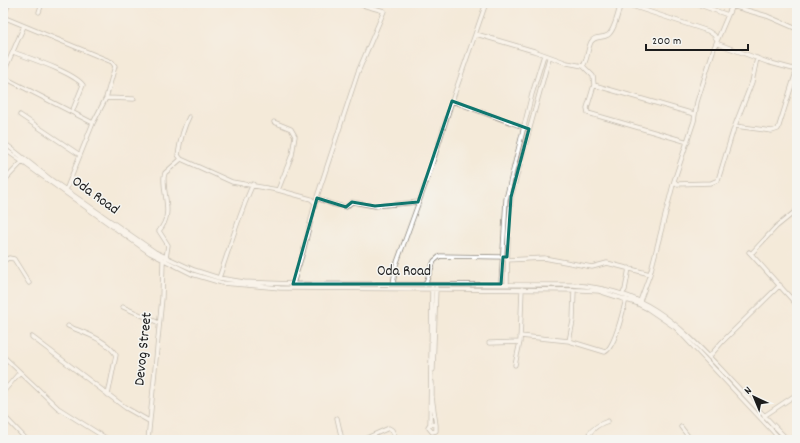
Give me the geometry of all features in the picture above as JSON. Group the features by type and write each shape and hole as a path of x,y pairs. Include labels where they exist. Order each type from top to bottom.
{"street":[{"path":"9,3 3,17 112,62 115,66 106,98 93,123 66,190"},
{"path":"39,12 42,3"},
{"path":"293,284 303,252 315,203 358,72 384,11 354,3"},
{"path":"393,284 396,265 429,174 452,100 486,3"},
{"path":"694,3 728,15"},
{"path":"583,66 588,57 591,42 596,37 606,37 610,33 621,4 626,4 708,31 714,35 716,42"},
{"path":"640,301 650,274 674,181 688,142 694,121 694,114 716,42 732,4 767,16 797,29"},
{"path":"24,26 3,75 93,123"},
{"path":"476,34 544,55 548,58 580,67 583,66 593,76 594,85 587,108 588,113 688,142"},
{"path":"716,42 757,58 797,69 778,130 772,131 735,126"},
{"path":"13,52 72,76 83,85 72,112"},
{"path":"501,284 506,258 512,195 526,128 544,55"},
{"path":"507,284 507,193 548,58"},
{"path":"674,181 678,184 710,183 718,180 735,126 752,82 757,58"},
{"path":"594,85 694,114"},
{"path":"106,98 134,99"},
{"path":"452,100 526,128"},
{"path":"20,115 80,155"},
{"path":"189,117 184,126 179,148 178,154 181,160 232,182 253,184 278,190 311,199 315,203"},
{"path":"274,122 291,129 295,136 292,155 278,190"},
{"name":"Oda Road","path":"3,142 66,190 165,259 218,278 244,282 293,284 393,284 574,290 599,292 626,299 648,309 676,328 781,440"},
{"name":"Oda Road","path":"3,148 136,244 192,274 222,283 280,288 434,288 501,284 590,286 622,294 640,301 677,325 789,440"},
{"name":"Devog Street","path":"148,440 165,259 168,244 159,234 159,231 165,225 167,216 164,177 165,173 181,160"},
{"path":"3,182 22,162"},
{"path":"218,278 243,207 253,184"},
{"path":"507,193 512,195"},
{"path":"317,198 332,204 346,207 352,202 375,206 418,202"},
{"path":"797,210 776,227 751,254 749,252 797,304"},
{"path":"425,285 434,261 440,256 544,258 584,266 600,266 607,263 650,274"},
{"path":"3,261 9,258 14,259 29,283"},
{"path":"622,294 625,290 629,268"},
{"path":"709,357 722,342 780,285"},
{"path":"431,380 436,425 436,431 432,432 428,429 430,424 431,380 433,343 434,288"},
{"path":"515,365 520,342 522,289"},
{"path":"568,341 573,321 574,290"},
{"path":"520,336 568,341 605,352 608,350 618,327 626,299"},
{"path":"123,307 159,322"},
{"path":"68,326 100,341 113,350 116,355 108,395"},
{"path":"32,337 126,408 149,421"},
{"path":"489,343 520,342"},
{"path":"3,356 58,408 109,440"},
{"path":"3,392 20,372"},
{"path":"764,416 797,394"},
{"path":"3,415 25,439"},
{"path":"337,418 342,440"},
{"path":"591,440 589,434 592,430 598,424 608,421"},
{"path":"430,424 436,425"},
{"path":"681,427 691,440"},
{"path":"362,440 389,428 392,430 397,440"},
{"path":"99,435 99,440"},
{"path":"789,440 797,436"}],"highlighted area":[{"path":"452,101 529,129 511,197 507,257 503,257 501,284 293,284 317,198 346,207 352,202 375,206 418,202"}]}
